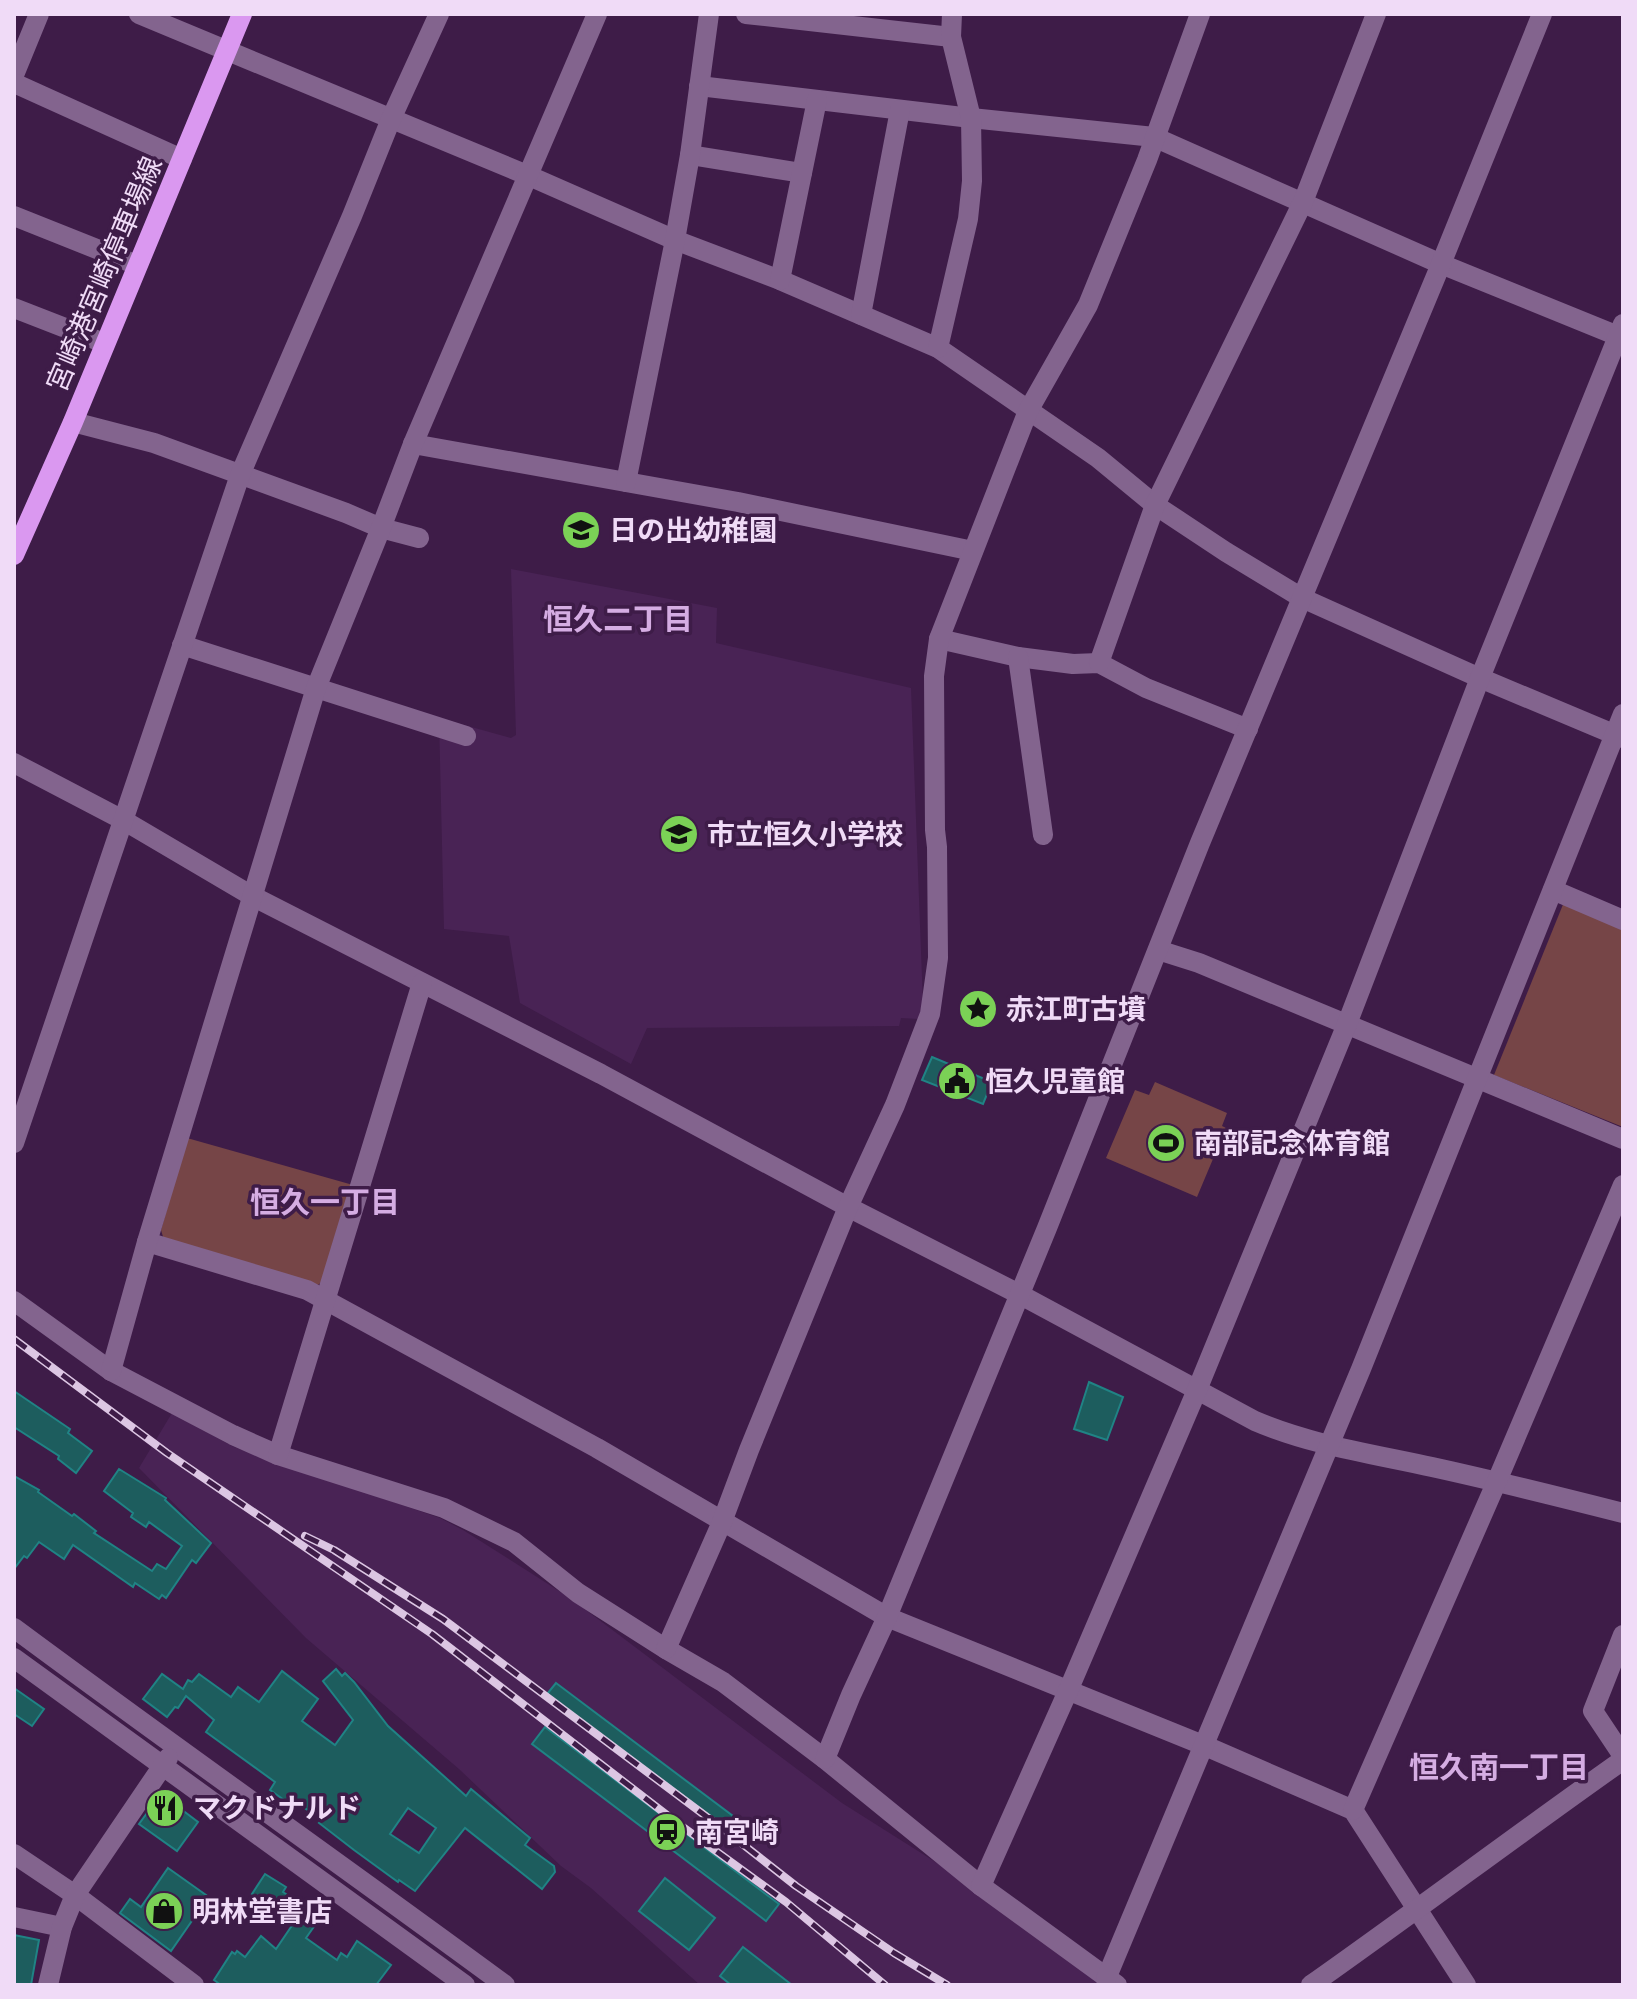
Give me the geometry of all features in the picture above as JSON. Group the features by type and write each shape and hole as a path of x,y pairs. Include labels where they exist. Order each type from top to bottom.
{"main road":[{"name":"宮崎港宮崎停車場線","path":"14,555 19,528 73,422 242,14"}],"street":[{"path":"14,75 39,14"},
{"path":"139,14 938,348 1098,458 1155,505 1302,598 1619,736"},
{"path":"14,1143 240,475 391,119 439,14"},
{"path":"111,1371 147,1242 316,688 413,444 597,14"},
{"path":"626,482 675,240 709,14"},
{"path":"746,14 951,37"},
{"path":"938,348 968,219 972,181 971,118 951,37 952,14"},
{"path":"666,1649 722,1522 848,1207 895,1105 930,1014 938,958 934,676 939,639 1028,411 1088,305 1200,14"},
{"path":"1099,663 1155,505 1303,202 1376,14"},
{"path":"825,1759 887,1617 1047,1228 1200,843 1542,14"},
{"path":"14,83 182,159"},
{"path":"699,86 1154,137 1441,264 1621,332 1480,678 1347,1024 1197,1390 981,1886"},
{"path":"780,280 817,100"},
{"path":"861,315 900,110"},
{"path":"690,155 802,173"},
{"path":"14,216 137,265"},
{"path":"14,308 104,343"},
{"path":"73,422 154,443 381,528 419,538"},
{"path":"413,444 738,502 973,551"},
{"path":"939,639 1018,657 1073,664 1099,663 1146,688 1248,729"},
{"path":"182,645 466,736"},
{"path":"1018,657 1043,835"},
{"path":"14,1301 111,1371 233,1435 278,1455 444,1508 514,1542 578,1593 723,1682 825,1759 981,1886 1112,1982 1203,1745 1361,1369 1553,890 1619,736 1623,714"},
{"path":"14,763 123,820 252,896 601,1074 1255,1421 1328,1445 1497,1481 1623,1513"},
{"path":"1553,890 1623,920"},
{"path":"1158,950 1199,963 1623,1139"},
{"path":"278,1455 422,983"},
{"path":"1353,1810 1623,1185"},
{"path":"147,1242 307,1290 597,1448 887,1617 1203,1745 1353,1810 1466,1985"},
{"path":"14,1628 505,1985"},
{"path":"1311,1985 1623,1758 1593,1711 1623,1635"},
{"path":"14,1658 465,1985"},
{"path":"48,1985 62,1927 75,1895 175,1748"},
{"path":"14,1854 75,1895 194,1985"},
{"path":"14,1917 62,1927"}],"shaded area":[{"name":"市立恒久小学校","path":"511,569 717,608 716,643 911,688 923,1004 919,1019 901,1018 899,1026 647,1028 631,1064 520,1003 509,936 444,929 439,718 511,738 516,735"},
{"path":"1564,902 1623,927 1623,1127 1494,1075"},
{"name":"南部記念体育館","path":"1155,1082 1227,1113 1222,1126 1226,1128 1197,1197 1106,1158 1135,1090 1149,1095"},
{"path":"187,1138 353,1185 324,1280 318,1285 164,1240 161,1230"},
{"path":"172,1413 234,1447 440,1518 463,1530 570,1598 842,1803 956,1875 1110,1985 700,1985 591,1888 561,1866 459,1769 306,1638 139,1468"}],"building":[{"name":"恒久児童館","path":"932,1057 992,1082 983,1104 922,1080"},
{"path":"1089,1382 1123,1397 1107,1440 1074,1429"},
{"path":"14,1391 70,1429 68,1433 92,1451 76,1473 58,1459 59,1456 14,1427"},
{"path":"119,1469 166,1498 211,1543 196,1563 192,1560 166,1598 162,1595 159,1599 135,1583 133,1587 73,1545 64,1559 39,1542 14,1569 14,1476 39,1490 72,1516 74,1514 96,1531 94,1533 152,1571 157,1564 166,1569 182,1546 149,1522 146,1527 131,1517 133,1513 104,1491"},
{"path":"336,1669 342,1676 345,1673 388,1726 466,1796 471,1789 530,1838 525,1845 554,1866 555,1872 542,1889 465,1828 415,1891 354,1850 319,1823 322,1820 290,1798 287,1802 270,1790 275,1782 206,1732 214,1720 186,1696 167,1717 143,1699 162,1674 183,1689 188,1680 192,1682 199,1674 231,1697 238,1687 259,1702 282,1671 318,1699 302,1721 335,1745 353,1720 323,1681","holes":["408,1808 436,1828 419,1853 390,1834"]},
{"path":"556,1683 733,1816 725,1827 547,1694"},
{"path":"14,1688 44,1709 32,1726 14,1714"},
{"path":"545,1727 779,1904 766,1921 532,1744"},
{"name":"マクドナルド","path":"161,1794 198,1822 177,1851 139,1824"},
{"name":"明林堂書店","path":"168,1868 213,1900 201,1918 196,1915 171,1951 120,1913 130,1899 141,1907"},
{"path":"265,1874 286,1887 283,1892 320,1918 306,1938 337,1960 341,1953 347,1957 357,1941 391,1965 376,1985 221,1985 214,1980 232,1952 235,1954 237,1951 245,1957 261,1936 276,1949 295,1921 252,1894"},
{"path":"665,1878 715,1918 689,1950 639,1911"},
{"path":"14,1935 39,1940 31,1985 14,1985"},
{"path":"743,1947 792,1985 731,1985 720,1976"}],"railway":[{"path":"14,1339 167,1453 432,1634 676,1822 786,1902 885,1985"},
{"path":"305,1536 334,1550 443,1619 796,1886 947,1985"}],"place":[{"name":"日の出幼稚園","path":"581,530"},
{"name":"市立恒久小学校","path":"679,834"},
{"name":"赤江町古墳","path":"978,1009"},
{"name":"恒久児童館","path":"957,1081"},
{"name":"南部記念体育館","path":"1166,1143"},
{"name":"マクドナルド","path":"165,1808"},
{"name":"南宮崎","path":"667,1832"},
{"name":"明林堂書店","path":"164,1911"}],"district":[{"name":"恒久二丁目","path":"618,620"},
{"name":"恒久一丁目","path":"325,1203"},
{"name":"恒久南一丁目","path":"1499,1768"}]}
